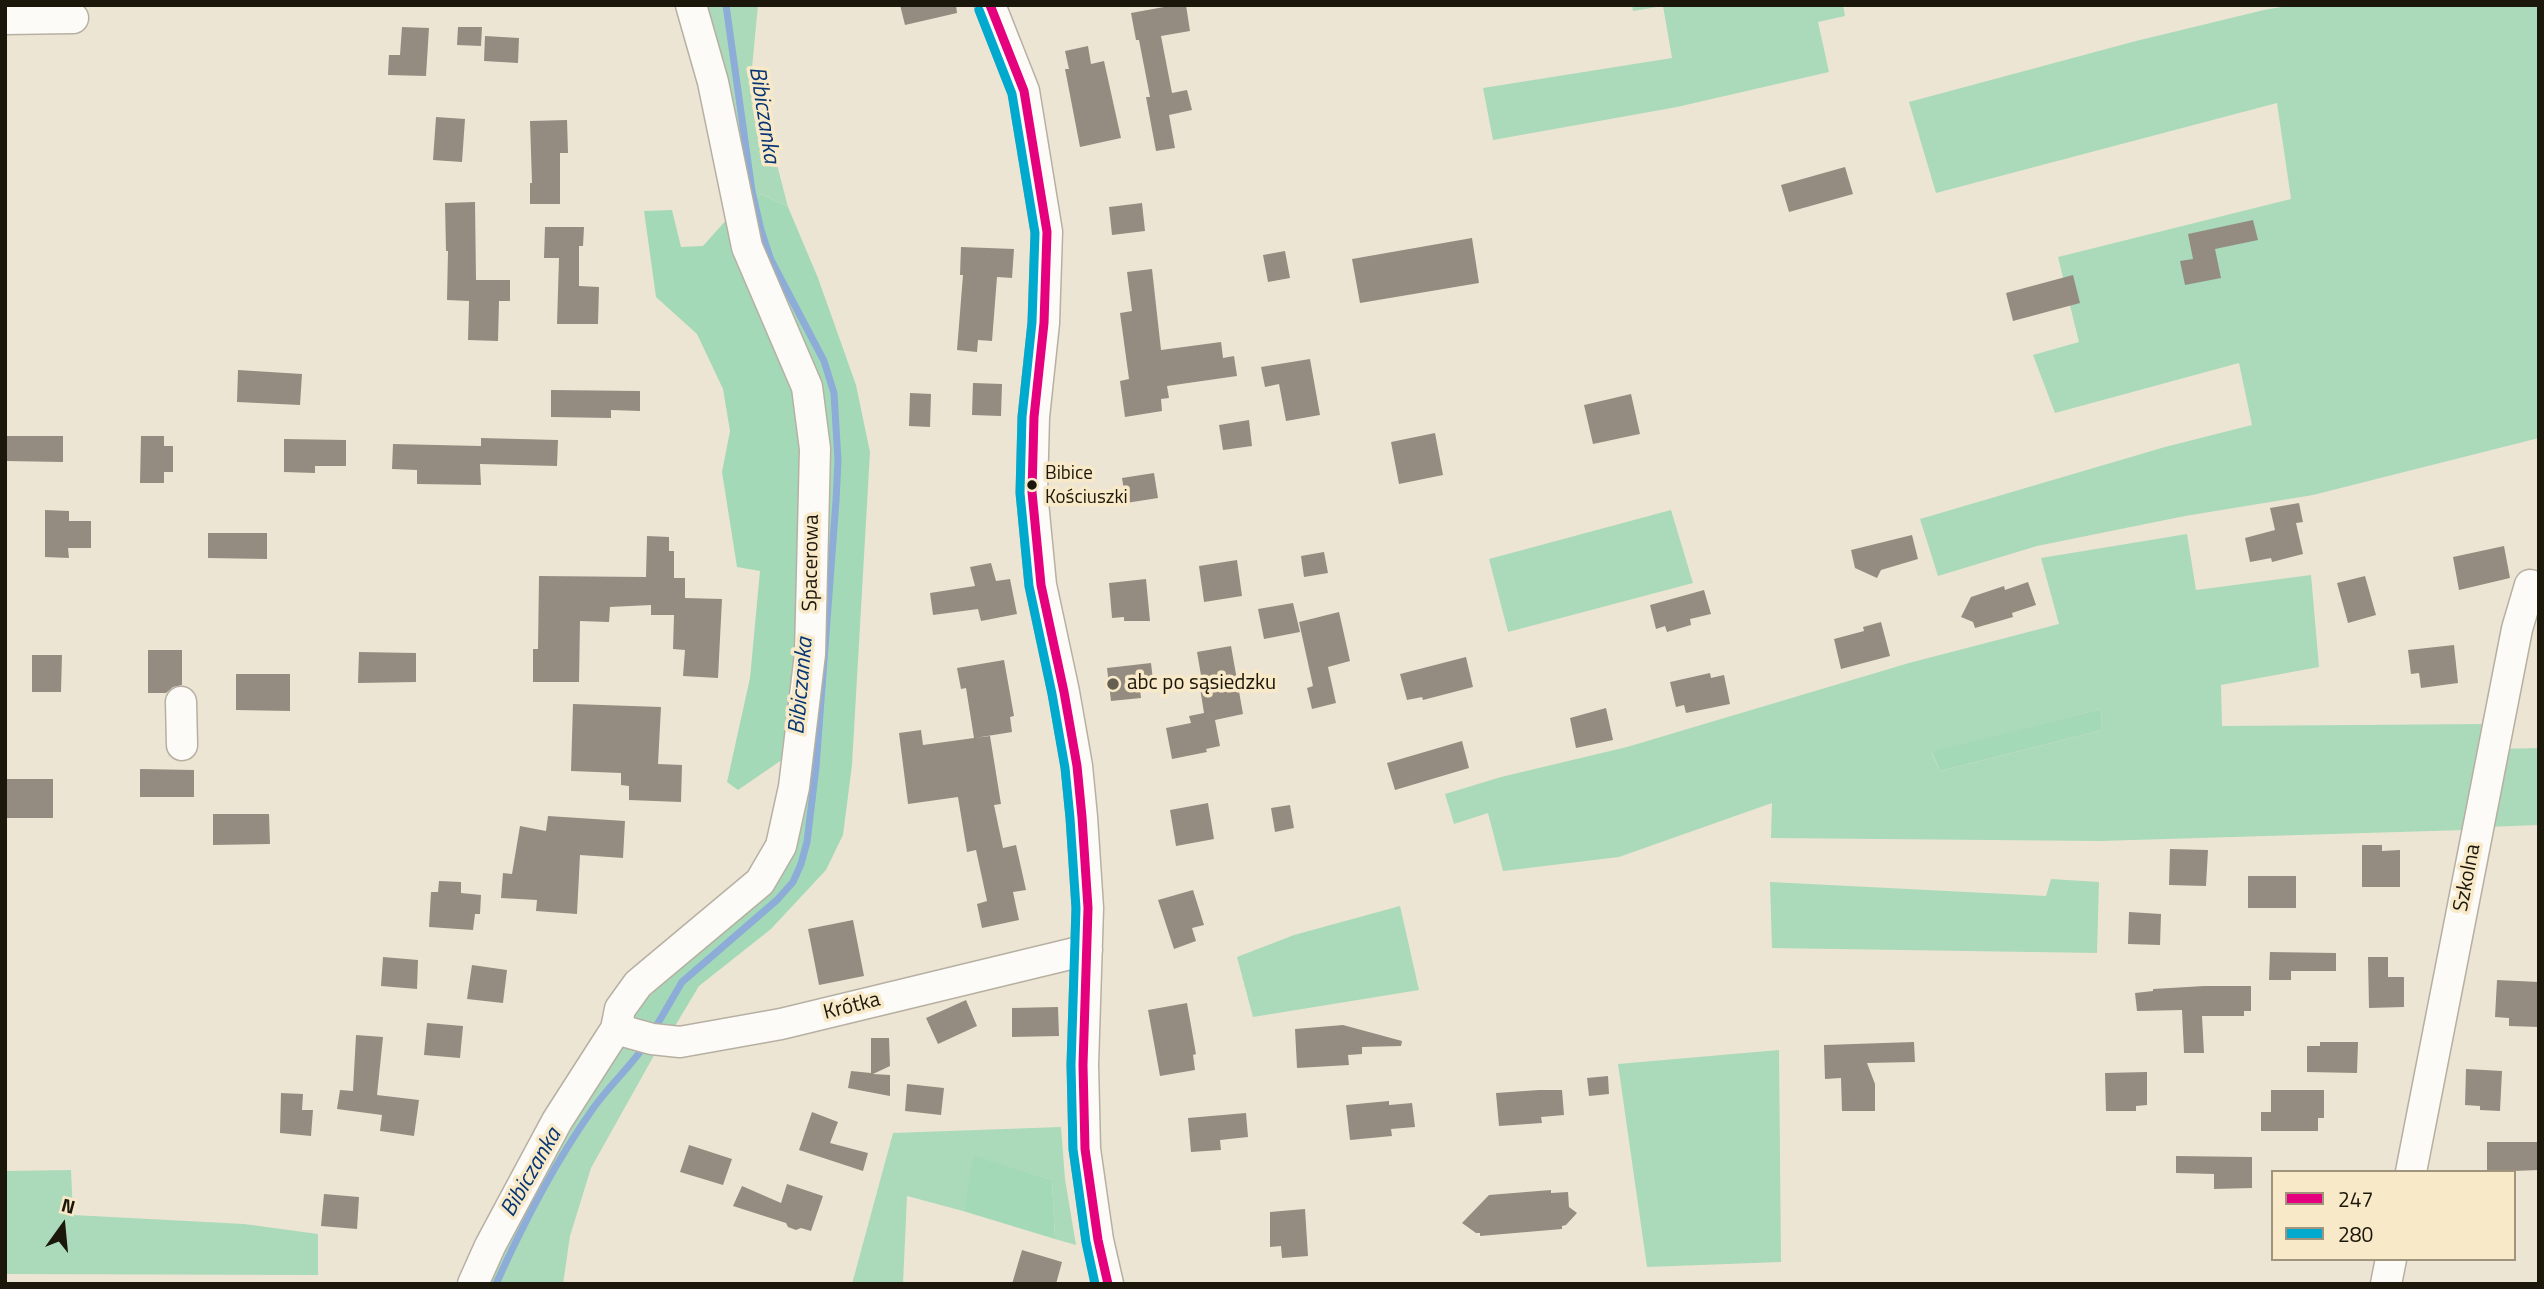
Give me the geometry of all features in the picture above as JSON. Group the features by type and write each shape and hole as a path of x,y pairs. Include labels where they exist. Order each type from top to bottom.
{"street":[{"name":"Spacerowa","path":"473,1284 490,1246 557,1121 637,1035 620,1009 638,984 760,882 780,846 794,788 810,654 815,449 807,387 747,247 713,82 691,5"},
{"path":"990,5 1024,91 1047,232 1044,323 1034,417 1032,492 1041,585 1064,692 1078,777 1087,872 1083,1065 1085,1149 1098,1240 1108,1284"},
{"path":"5,19 73,18"},
{"name":"Szkolna","path":"2411,1170 2514,642 2530,585"},
{"path":"181,702 182,746"},
{"name":"Krótka","path":"637,1035 680,1042 781,1024 1087,950"},
{"path":"2386,1284 2392,1261"}],"green space":[{"path":"699,5 758,5 752,68 788,207 761,194 750,208"},
{"path":"1632,5 1843,5 1845,16 1818,22 1829,72 1677,107 1493,140 1483,88 1672,58 1663,6 1633,11"},
{"path":"2293,5 2539,5 2539,438 2313,495 2185,516 2037,546 1938,576 1920,519 2165,447 2252,425 2239,363 2055,413 2033,355 2079,342 2058,257 2291,199 2277,103 1936,193 1909,102 2136,41"},
{"path":"761,194 788,207 818,278 856,385 870,452 852,765 843,835 826,870 771,929 699,986 675,1026 640,1028 633,1011 773,883 789,843 804,363 750,208"},
{"path":"672,210 681,247 703,246 728,218 795,389 810,458 789,755 738,790 727,782 750,678 760,571 737,567 722,472 730,431 723,389 697,334 656,297 644,211"},
{"path":"1671,510 1693,583 1508,632 1489,559"},
{"path":"2187,534 2196,590 2311,575 2319,667 2221,685 2222,726 2487,724 2465,830 2100,841 1771,838 1772,803 1619,857 1503,871 1488,813 1454,824 1445,794 1501,777 1627,747 1909,663 2059,624 2041,558","holes":["2101,709 2102,730 1940,771 1932,753"]},
{"path":"2101,709 2102,730 1940,771 1932,752"},
{"path":"2539,748 2539,825 2487,827 2500,749"},
{"path":"2051,879 2099,882 2097,953 1772,948 1770,882 2046,896"},
{"path":"1400,906 1419,990 1253,1017 1237,957 1294,935"},
{"path":"623,1044 657,1050 591,1168 570,1236 563,1284 481,1284 565,1125"},
{"path":"1779,1050 1781,1262 1647,1267 1618,1064"},
{"path":"1061,1127 1065,1179 1076,1245 1055,1239 1052,1180 975,1157 963,1211 907,1196 903,1284 852,1284 893,1133"},
{"path":"974,1156 1052,1180 1055,1239 963,1211"},
{"path":"71,1170 73,1215 244,1224 318,1234 318,1275 5,1274 5,1171"}],"building":[{"path":"900,5 956,5 957,13 905,25"},
{"path":"1186,5 1190,31 1161,36 1172,93 1187,90 1192,110 1169,115 1175,148 1156,151 1146,97 1150,97 1131,13"},
{"path":"402,27 429,28 426,76 388,75 389,55 400,55"},
{"path":"458,27 482,27 481,46 457,45"},
{"path":"485,36 519,38 518,63 484,61"},
{"path":"1088,46 1091,64 1104,61 1121,138 1080,147 1065,69 1069,69 1065,51"},
{"path":"436,117 465,119 462,162 433,160"},
{"path":"567,120 568,153 560,153 560,204 530,204 530,121"},
{"path":"1845,167 1853,194 1789,212 1781,185"},
{"path":"475,202 476,280 510,280 510,301 499,301 498,341 468,340 469,301 447,300 445,203"},
{"path":"1142,203 1145,231 1112,235 1109,207"},
{"path":"2253,220 2258,240 2215,249 2221,278 2185,285 2180,261 2193,259 2188,234"},
{"path":"545,227 584,227 583,246 579,246 579,286 599,287 598,324 557,324 559,258 544,258"},
{"path":"1472,238 1479,283 1360,303 1352,259"},
{"path":"961,247 1014,249 1012,278 997,277 992,341 978,340 977,352 957,350 963,275 960,275"},
{"path":"1285,251 1290,278 1268,282 1263,255"},
{"path":"1152,269 1161,350 1221,342 1223,358 1234,356 1237,376 1167,386 1169,398 1161,399 1162,411 1125,417 1120,381 1129,379 1120,313 1132,311 1127,272"},
{"path":"2073,275 2080,303 2013,321 2006,293"},
{"path":"1310,359 1320,415 1286,421 1279,384 1265,387 1261,367"},
{"path":"238,370 302,374 300,405 237,402"},
{"path":"973,383 1002,384 1001,416 972,415"},
{"path":"551,390 640,391 640,411 611,410 611,418 551,417"},
{"path":"910,393 931,394 930,427 909,426"},
{"path":"1631,394 1640,434 1593,444 1584,405"},
{"path":"1249,420 1252,446 1223,450 1219,425"},
{"path":"1435,433 1443,475 1399,484 1391,442"},
{"path":"5,436 63,436 63,462 5,461"},
{"path":"141,436 164,436 164,446 173,446 173,472 164,472 164,483 140,483"},
{"path":"481,438 558,440 557,466 480,464 481,485 417,484 417,470 392,469 393,444 481,446"},
{"path":"284,439 346,440 346,466 315,466 315,473 284,472"},
{"path":"1154,473 1158,498 1126,503 1122,478"},
{"path":"2299,503 2303,522 2296,523 2303,554 2272,562 2271,558 2250,562 2245,538 2275,530 2270,508"},
{"path":"45,510 69,511 69,521 91,521 91,548 68,548 69,558 45,557"},
{"path":"208,533 267,533 267,559 208,558"},
{"path":"1912,535 1918,559 1881,570 1877,578 1855,568 1851,550"},
{"path":"647,536 669,537 669,551 674,551 674,578 685,578 685,598 722,599 718,678 683,676 685,650 673,649 674,615 651,615 651,605 610,607 609,622 580,621 579,682 533,682 533,649 538,649 539,576 646,577"},
{"path":"2504,546 2510,578 2459,590 2453,557"},
{"path":"1324,552 1328,573 1304,577 1301,556"},
{"path":"1237,560 1242,596 1204,602 1199,566"},
{"path":"991,563 996,581 1010,579 1017,614 981,621 978,609 933,615 930,593 975,586 970,567"},
{"path":"2365,576 2376,615 2348,623 2337,583"},
{"path":"1146,579 1150,621 1112,618 1109,583"},
{"path":"2028,582 2036,605 2012,613 2013,617 1975,628 1973,622 1961,617 1971,597 2004,586 2005,590"},
{"path":"1704,590 1711,614 1690,619 1691,625 1667,632 1665,626 1656,629 1650,605"},
{"path":"1293,603 1300,632 1264,639 1258,609"},
{"path":"1339,612 1350,661 1328,667 1336,703 1312,709 1307,688 1313,686 1299,622"},
{"path":"1881,622 1890,656 1841,669 1834,639 1864,631 1863,627"},
{"path":"2454,645 2458,683 2421,688 2419,673 2411,674 2408,650"},
{"path":"1231,646 1243,714 1215,720 1220,746 1206,749 1207,752 1172,759 1166,728 1191,723 1189,716 1204,713 1197,652"},
{"path":"148,650 182,650 182,685 173,687 166,693 148,693"},
{"path":"359,652 416,653 416,682 358,683"},
{"path":"32,655 62,655 61,692 32,692"},
{"path":"1466,657 1473,687 1423,700 1422,697 1407,700 1400,674"},
{"path":"1004,660 1014,716 1010,717 1012,732 975,738 990,736 1001,804 994,805 1003,848 1016,845 1026,890 1013,892 1019,920 982,928 977,904 987,901 976,850 967,852 958,797 908,804 899,733 921,730 923,745 974,738 966,688 961,689 957,668"},
{"path":"1151,663 1153,680 1139,682 1141,698 1111,701 1107,668"},
{"path":"1710,673 1711,678 1724,675 1730,704 1686,713 1684,705 1676,707 1670,682"},
{"path":"236,674 290,674 290,711 236,710"},
{"path":"573,704 661,707 658,764 682,765 681,802 629,800 629,786 621,785 621,773 571,771"},
{"path":"1606,708 1613,740 1576,748 1570,718"},
{"path":"1462,741 1469,768 1395,790 1387,763"},
{"path":"140,769 194,770 194,797 140,797"},
{"path":"5,779 53,779 53,818 5,818"},
{"path":"1208,803 1214,839 1176,846 1170,810"},
{"path":"1290,805 1294,828 1275,832 1271,808"},
{"path":"213,814 269,814 270,844 213,845"},
{"path":"548,816 625,821 623,858 580,855 577,914 536,911 537,900 501,898 503,873 512,874 520,826 546,831"},
{"path":"2362,845 2382,845 2382,851 2400,850 2400,887 2362,887"},
{"path":"2170,849 2208,850 2206,886 2169,885"},
{"path":"2248,876 2296,876 2296,908 2248,908"},
{"path":"439,881 461,882 461,893 481,895 480,914 475,914 473,930 429,927 431,892 438,892"},
{"path":"1193,890 1204,925 1192,928 1196,941 1174,949 1158,900"},
{"path":"2129,912 2161,914 2160,945 2128,944"},
{"path":"853,920 864,976 819,985 808,929"},
{"path":"2270,952 2336,953 2336,971 2291,971 2291,980 2269,980"},
{"path":"383,957 418,960 417,989 381,986"},
{"path":"2368,957 2388,957 2388,977 2404,977 2404,1007 2369,1008"},
{"path":"472,965 507,970 503,1003 467,999"},
{"path":"2497,980 2539,982 2539,1027 2509,1026 2509,1018 2495,1017"},
{"path":"2251,986 2251,1011 2244,1011 2244,1016 2202,1016 2204,1053 2184,1053 2182,1010 2137,1011 2135,993 2153,989"},
{"path":"966,1000 977,1026 938,1044 926,1018"},
{"path":"1187,1003 1196,1054 1193,1055 1195,1070 1160,1076 1148,1010"},
{"path":"1058,1007 1059,1036 1012,1037 1012,1008"},
{"path":"427,1023 463,1026 460,1058 424,1055"},
{"path":"1343,1025 1402,1041 1401,1046 1362,1047 1362,1054 1348,1055 1349,1065 1297,1068 1295,1029"},
{"path":"356,1035 383,1037 377,1095 419,1100 414,1136 380,1131 382,1115 337,1109 340,1090 353,1091"},
{"path":"871,1038 889,1038 890,1066 873,1074 890,1075 890,1096 848,1088 851,1071 871,1073"},
{"path":"1914,1042 1915,1062 1867,1063 1875,1084 1875,1111 1842,1111 1841,1078 1825,1079 1824,1045"},
{"path":"2320,1042 2358,1042 2357,1073 2307,1072 2307,1046 2320,1046"},
{"path":"2466,1069 2502,1071 2500,1111 2480,1110 2480,1106 2465,1105"},
{"path":"2147,1072 2147,1105 2136,1106 2136,1111 2106,1111 2105,1073"},
{"path":"1608,1076 1609,1094 1589,1096 1587,1078"},
{"path":"907,1084 944,1088 941,1115 905,1111"},
{"path":"1562,1090 1564,1115 1541,1117 1542,1123 1499,1126 1496,1093"},
{"path":"2271,1090 2324,1090 2324,1118 2318,1118 2318,1131 2261,1131 2261,1112 2271,1112"},
{"path":"281,1093 303,1094 302,1110 313,1110 311,1136 280,1133"},
{"path":"1389,1101 1389,1105 1412,1103 1415,1127 1391,1129 1392,1136 1350,1140 1346,1105"},
{"path":"812,1112 838,1122 830,1143 868,1153 863,1171 799,1150"},
{"path":"1246,1113 1248,1137 1220,1140 1221,1150 1191,1152 1188,1118"},
{"path":"2487,1142 2539,1142 2539,1170 2487,1170"},
{"path":"689,1145 732,1159 723,1185 680,1172"},
{"path":"2176,1156 2252,1157 2252,1188 2214,1189 2214,1174 2176,1173"},
{"path":"787,1184 823,1196 811,1231 801,1228 796,1230 788,1227 786,1223 733,1206 742,1186 781,1203"},
{"path":"1551,1190 1551,1193 1568,1192 1569,1207 1577,1213 1562,1229 1480,1236 1480,1233 1462,1223 1489,1195"},
{"path":"324,1194 359,1197 357,1229 321,1226"},
{"path":"1305,1209 1308,1256 1282,1258 1281,1246 1270,1247 1270,1212"},
{"path":"1022,1250 1062,1262 1056,1284 1012,1284"}],"waterway":[{"name":"Bibiczanka","path":"654,1030 682,982 777,900 793,882 801,864 807,842 816,767 836,501 838,461 834,393 824,361 771,260 761,230 752,191 726,5"},
{"name":"Bibiczanka","path":"496,1284 528,1217 578,1131 598,1102 646,1044"}],"transit line":[{"name":"247","path":"990,5 1024,91 1047,232 1044,323 1034,417 1032,492 1041,585 1064,692 1077,766 1082,817 1088,908 1083,1065 1085,1149 1098,1240 1108,1284"},
{"name":"280","path":"979,10 1012,94 1035,233 1032,322 1022,417 1020,493 1029,586 1052,694 1065,768 1070,818 1076,908 1071,1065 1073,1149 1086,1242 1095,1284"}],"place":[{"name":"Bibice Kościuszki","path":"1032,485"},
{"name":"abc po sąsiedzku","path":"1113,684"}]}
